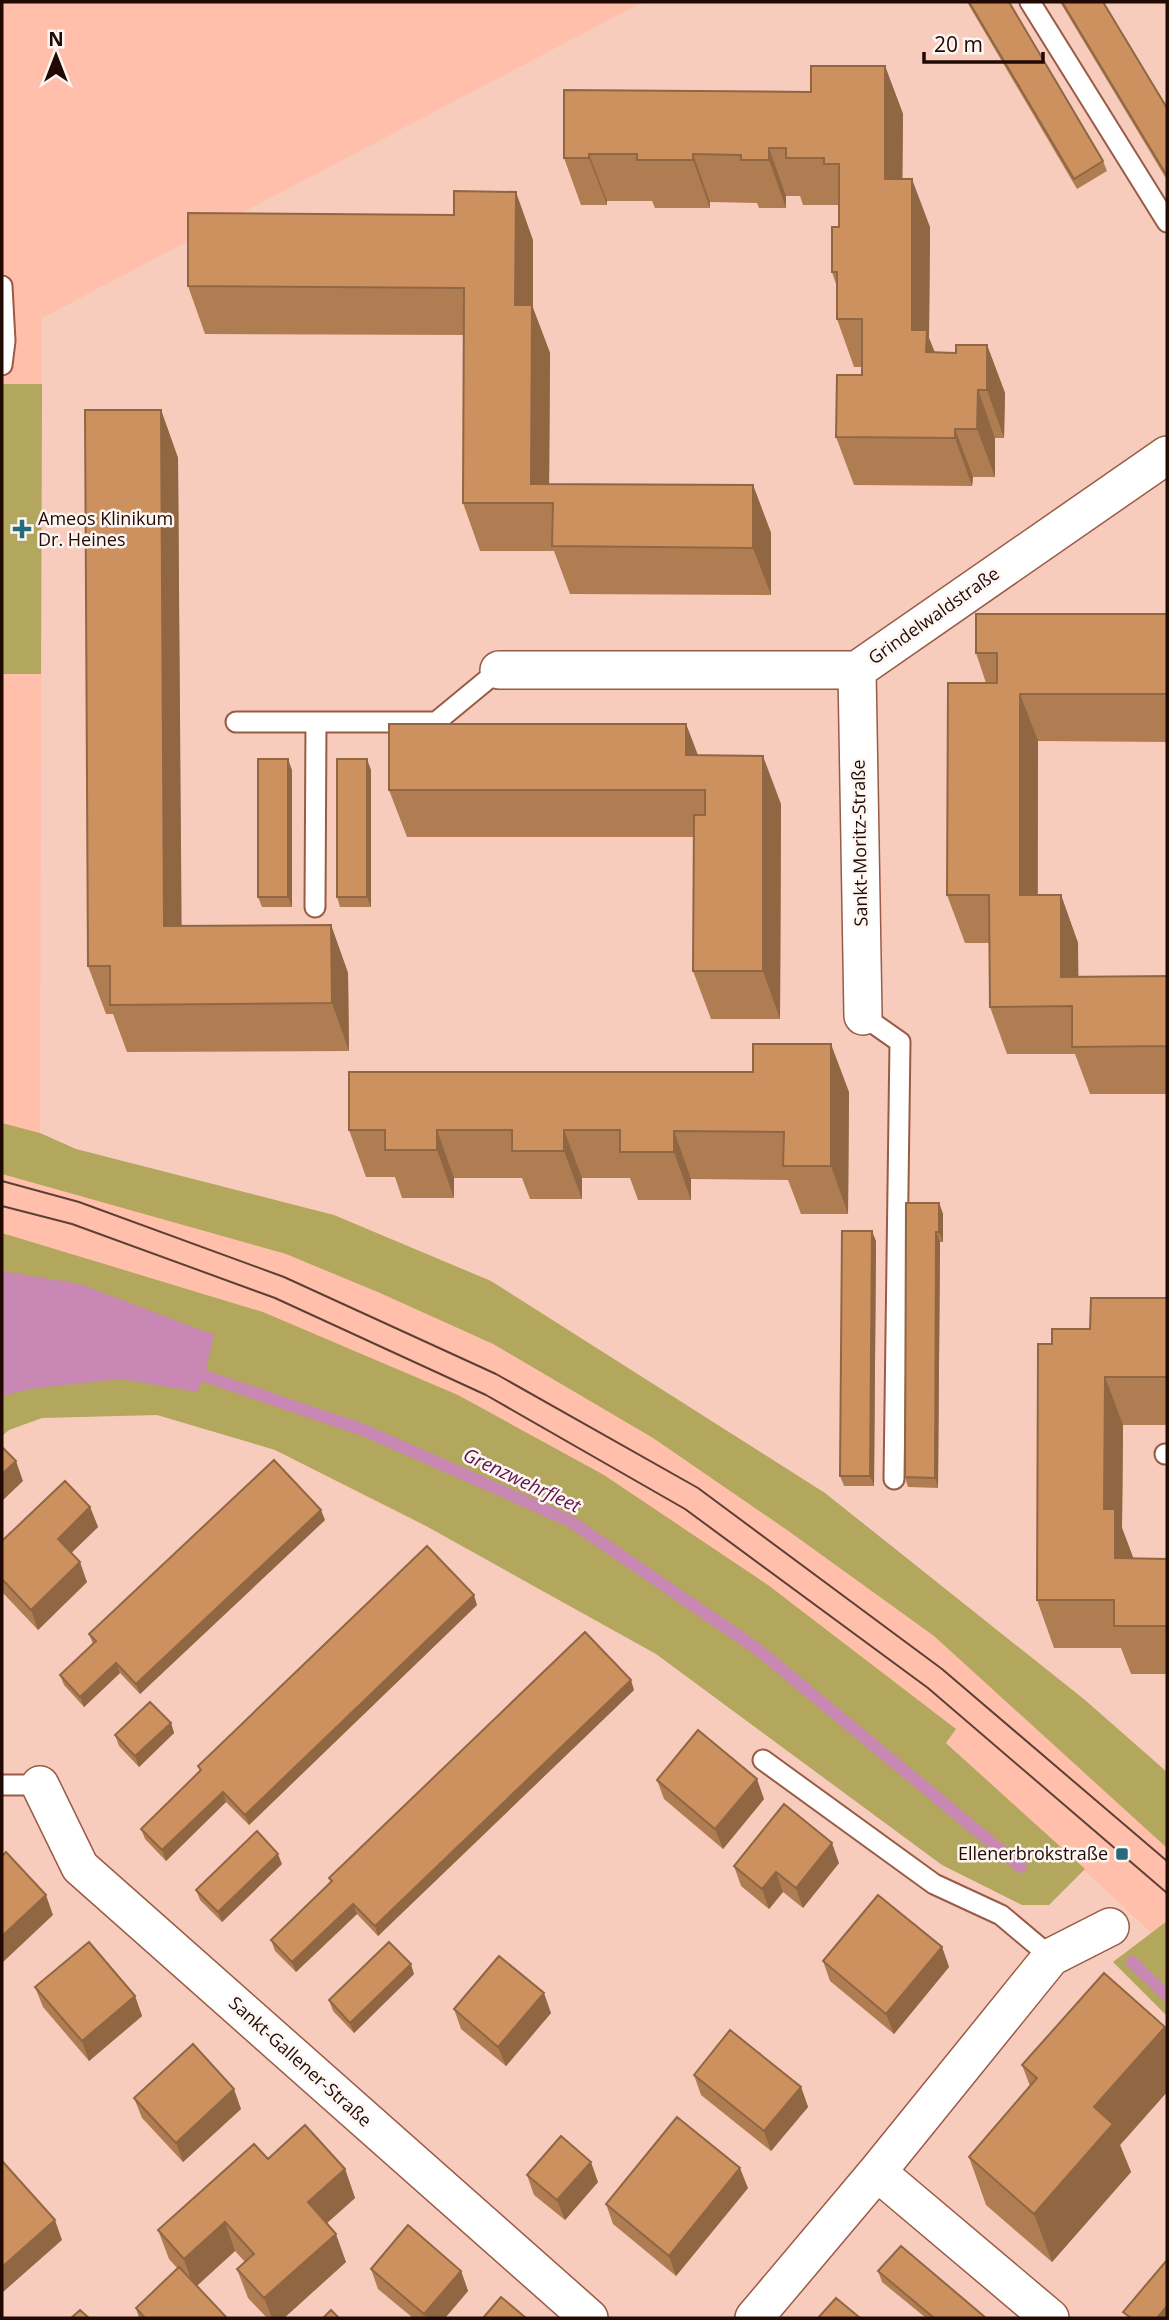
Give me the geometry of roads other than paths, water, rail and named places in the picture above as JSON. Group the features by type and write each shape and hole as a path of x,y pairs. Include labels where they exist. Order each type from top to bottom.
{"street":[{"name":"Grindelwaldstraße","path":"499,670 857,670 1167,455"},
{"name":"Sankt-Moritz-Straße","path":"857,670 863,1016"},
{"name":"Sankt-Gallener-Straße","path":"40,1785 80,1867 589,2318"},
{"path":"754,2318 877,2172 1051,1957 1110,1927"},
{"path":"877,2172 1050,2318"}],"lane":[{"path":"1030,2 1167,222"},
{"path":"2,286 5,341 2,365"},
{"path":"236,722 436,722 499,670"},
{"path":"315,907 316,722"},
{"path":"863,1016 900,1042 894,1479"},
{"path":"763,1760 934,1884 1001,1915 1051,1957"},
{"path":"2,1785 40,1785"}],"waterway":[{"name":"Grenzwehrfleet","path":"190,1371 366,1431 570,1521 756,1648 1021,1867"},
{"name":"Grenzwehrfleet","path":"1132,1962 1167,1996"}],"tram line":[{"path":"2,1181 79,1202 284,1277 496,1374 698,1488 942,1669 1167,1861"},
{"path":"2,1206 72,1224 275,1298 486,1395 685,1509 928,1688 1167,1893"}],"place":[{"name":"Ameos Klinikum Dr. Heines","path":"22,529"},
{"name":"Ellenerbrokstraße","path":"1122,1854"}]}
